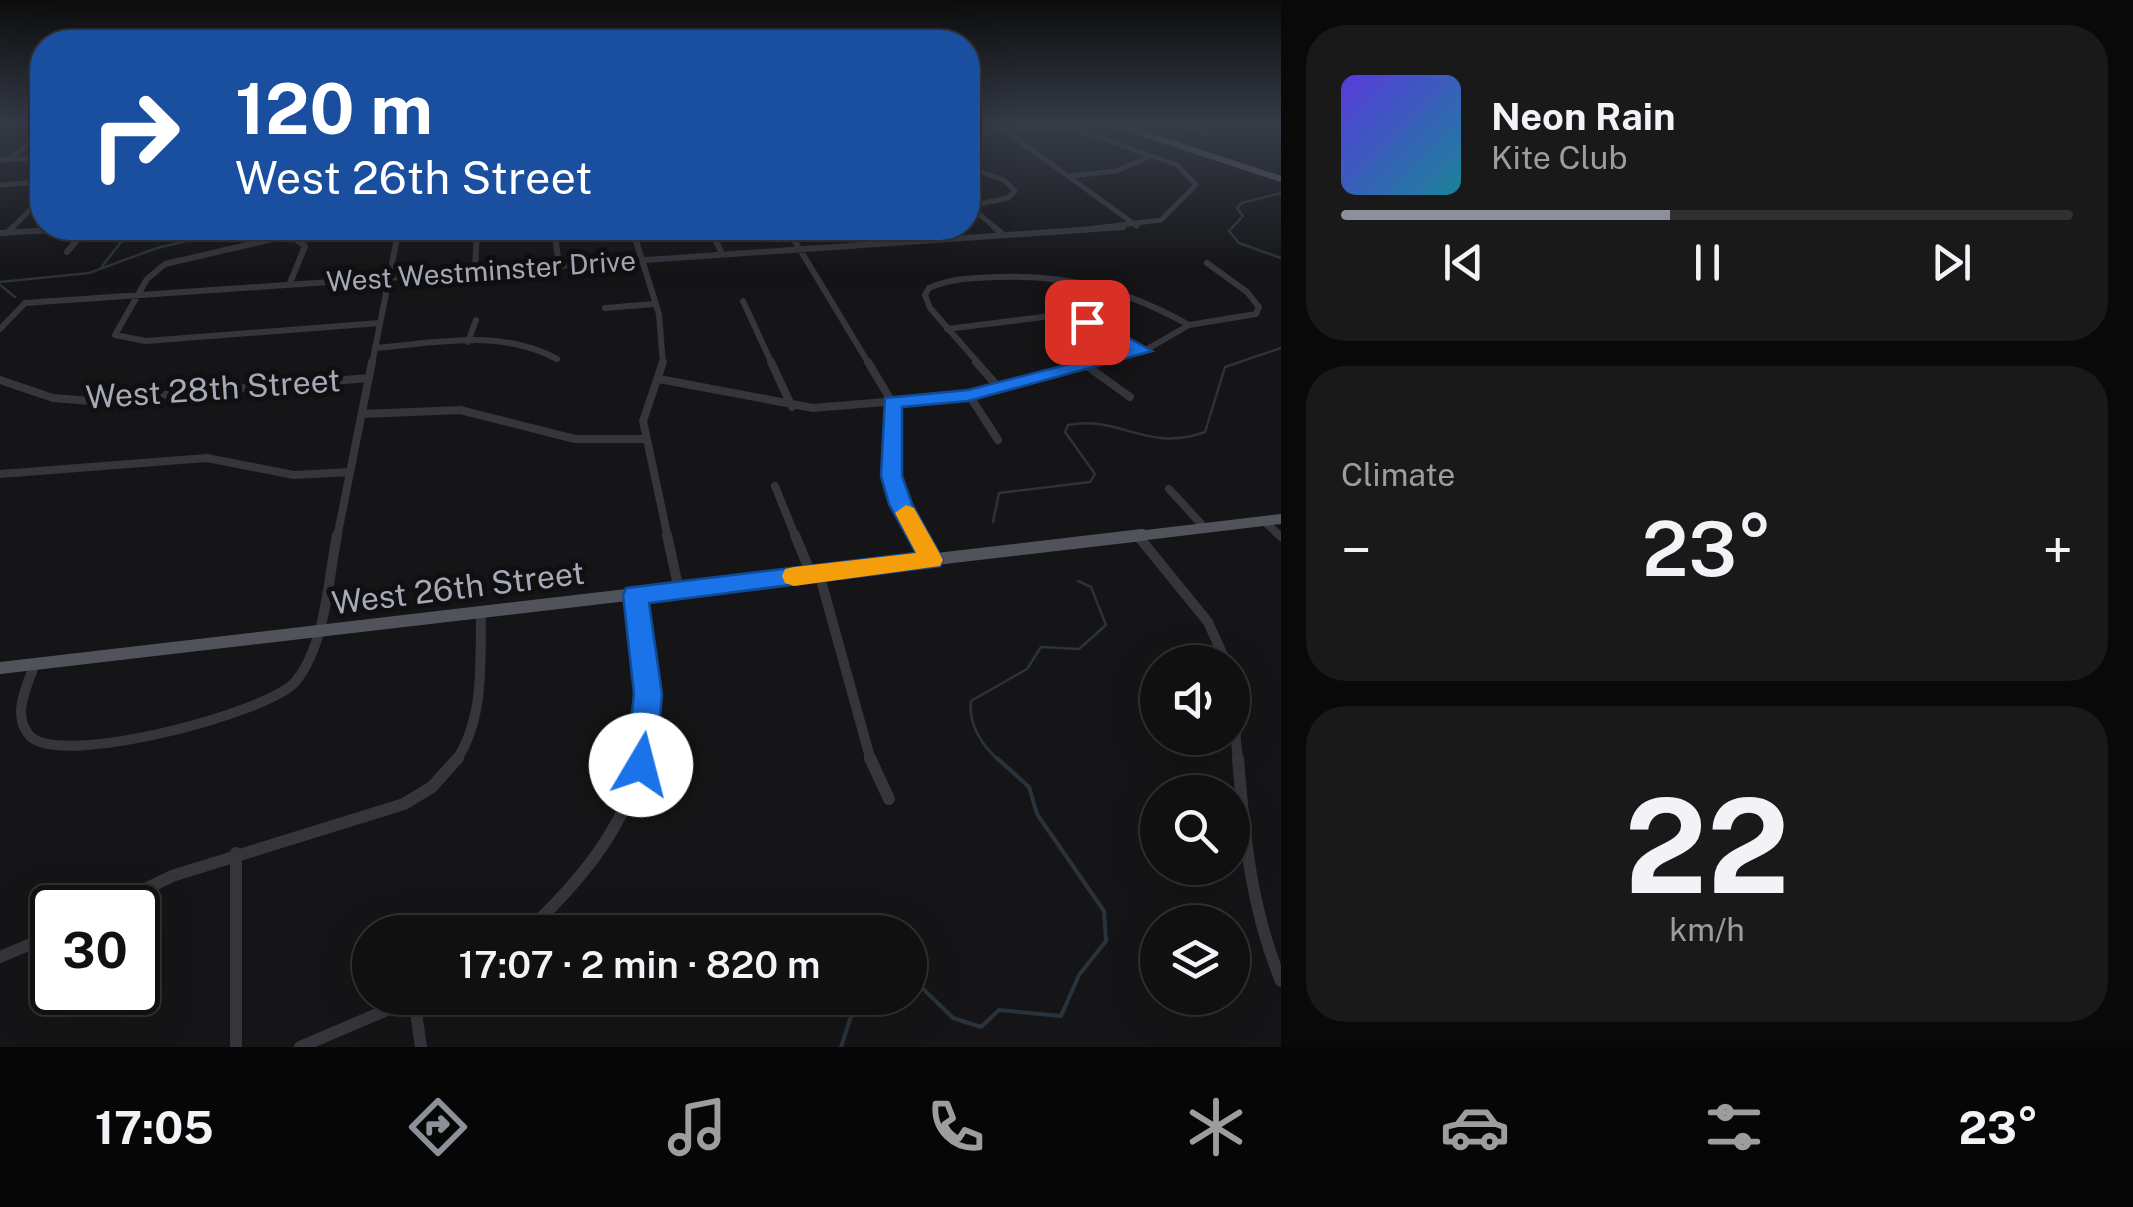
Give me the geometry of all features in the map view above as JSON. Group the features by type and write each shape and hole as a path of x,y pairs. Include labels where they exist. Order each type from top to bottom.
{"main road":[{"name":"West 26th Street","path":"0,668 1280,519"}],"street":[{"path":"980,203 1008,198 1015,191 1004,180 984,173"},
{"path":"1065,173 1137,226"},
{"path":"1069,176 1109,173"},
{"name":"West Westminster Drive","path":"980,236 1137,226 1161,220 1196,185 1189,173"},
{"path":"0,185 30,183"},
{"path":"3,233 30,209"},
{"path":"980,214 1004,234"},
{"path":"3,233 30,231"},
{"path":"66,252 76,240"},
{"path":"274,240 165,264 153,272 118,325 116,338 146,341 380,323"},
{"path":"290,283 305,246 297,240"},
{"path":"36,664 20,708 25,730 38,743 82,746 238,712 272,700 301,674 318,632 396,240"},
{"path":"474,271 476,240"},
{"path":"556,240 559,265"},
{"path":"636,240 664,340 659,379 644,406 646,439 678,590"},
{"path":"716,240 722,254"},
{"path":"794,240 892,402 891,476 900,504 932,560"},
{"name":"West Westminster Drive","path":"0,329 22,301 920,240"},
{"path":"659,379 792,406 829,408 968,396 1144,351 1188,326 1246,318 1258,310 1253,298 1207,264"},
{"path":"1000,388 926,300 932,286 962,279 1047,274 1107,284 1188,326"},
{"path":"744,301 792,406"},
{"path":"605,308 654,304"},
{"path":"948,329 1059,315 1098,326 1144,351"},
{"path":"468,342 476,320"},
{"path":"375,348 468,342 518,345 557,359"},
{"path":"1087,366 1130,396"},
{"name":"West 28th Street","path":"0,380 53,398 91,400 369,378"},
{"path":"968,396 998,440"},
{"path":"362,414 460,410 575,439 646,439"},
{"path":"0,474 207,458 294,475 350,472"},
{"path":"775,486 844,646 865,750 888,799"},
{"path":"1169,488 1205,528"},
{"path":"1264,521 1280,538"},
{"path":"1138,536 1208,622 1218,645"},
{"path":"543,915 598,855 616,825 641,765 648,694 635,595"},
{"path":"154,885 236,854 404,804 447,775 471,742 476,728 480,612"},
{"path":"1238,755 1261,928 1280,981"},
{"path":"236,854 236,1047"},
{"path":"0,957 30,944"},
{"path":"300,1047 375,1015"},
{"path":"417,1015 422,1047"}],"waterway":[{"path":"1281,193 1242,203 1237,208 1243,216 1229,231 1239,243 1281,258"},
{"path":"100,269 123,240"},
{"path":"100,269 191,240"},
{"path":"0,282 100,269"},
{"path":"0,285 15,297"},
{"path":"993,522 999,493 1090,482 1095,474 1065,432 1068,425 1103,425 1166,438 1205,432 1225,367 1281,348"},
{"path":"999,761 978,734 971,701 1027,669 1041,647 1079,649 1106,625 1091,587 1078,581"},
{"path":"927,993 953,1018 981,1027 999,1010 1061,1016 1079,975 1106,941 1104,911 1037,814 1029,787 997,758"},
{"path":"841,1047 851,1015"}],"slow traffic":[{"path":"794,576 932,560 906,513"}],"route":[{"path":"641,765 648,694 635,595 932,560 900,504 891,476 892,402 968,396 1144,351 1087,322"}]}
